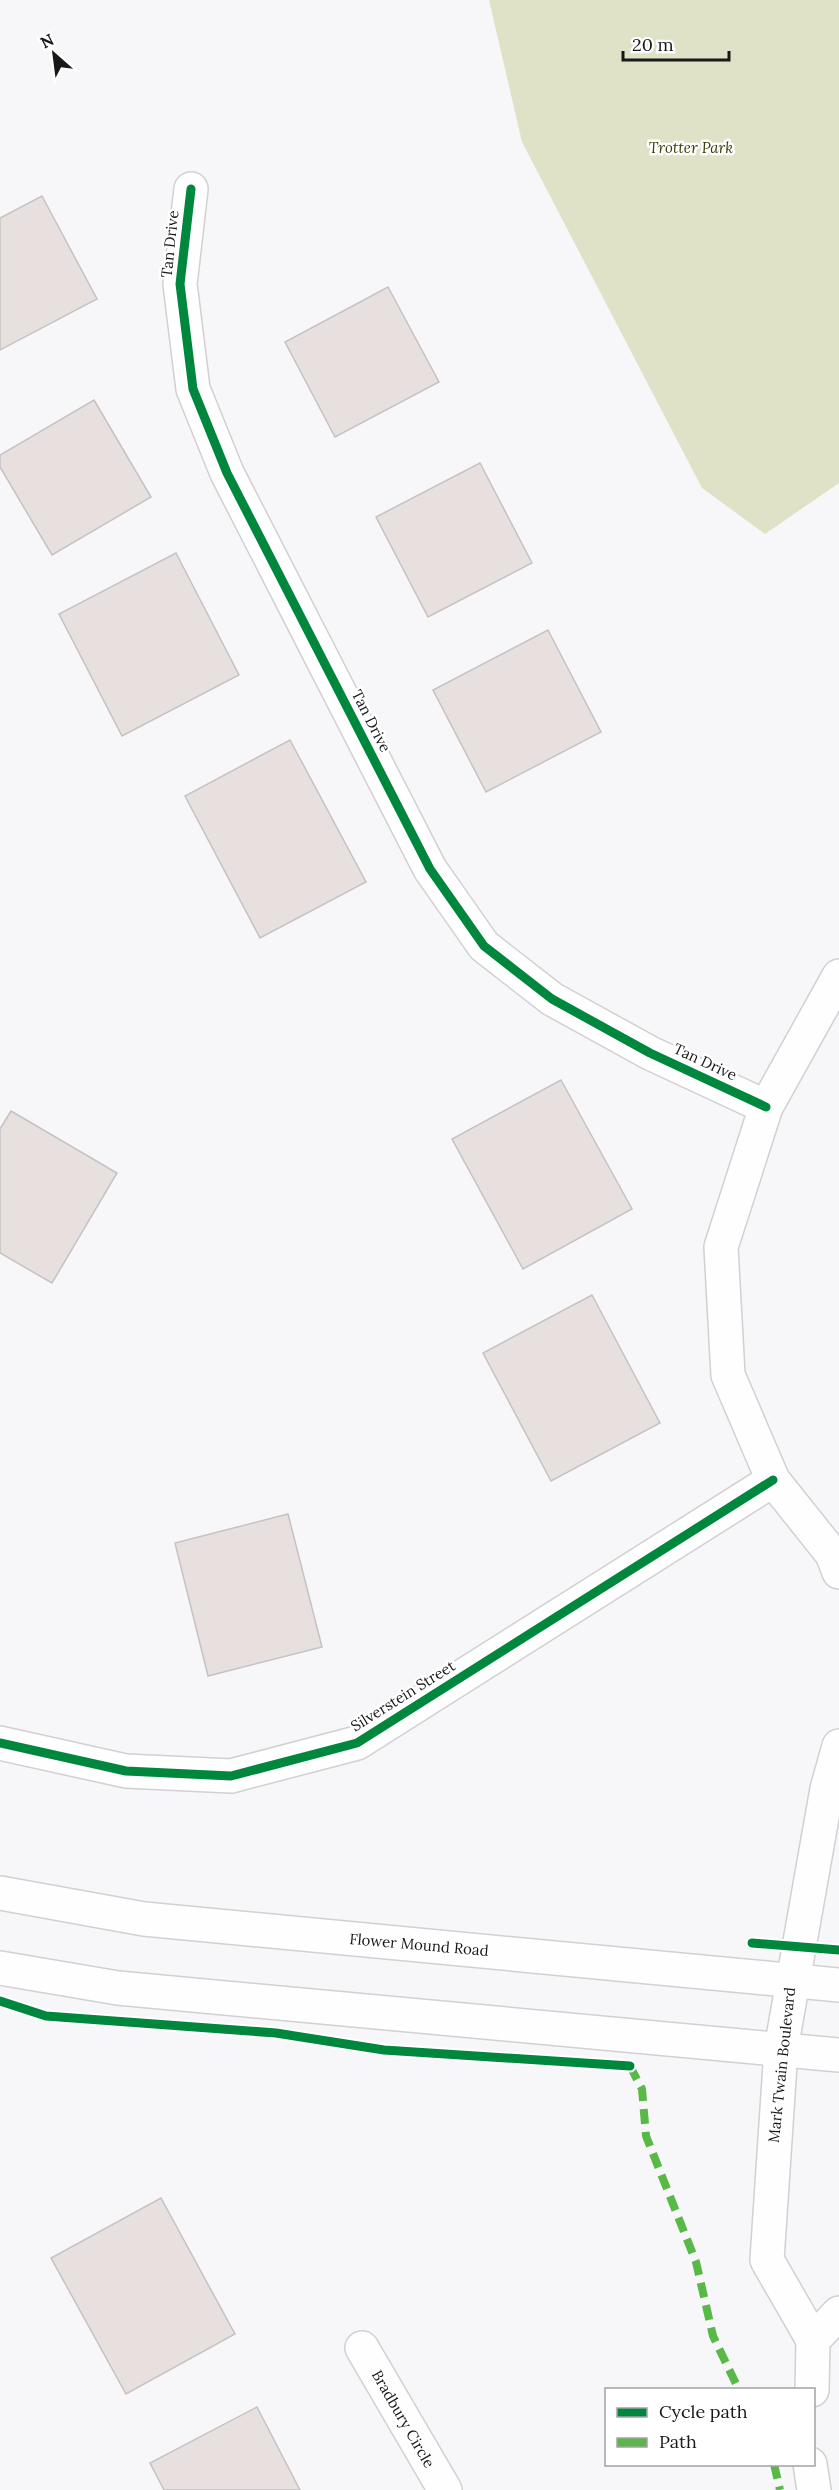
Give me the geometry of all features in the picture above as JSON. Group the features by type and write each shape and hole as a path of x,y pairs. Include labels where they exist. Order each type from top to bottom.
{"street":[{"name":"Tan Drive","path":"190,189 180,284 193,388 227,473 430,869 484,946 552,999 650,1053 766,1107"},
{"path":"839,976 766,1107 721,1247 729,1375 773,1480 832,1554 839,1572"},
{"name":"Silverstein Street","path":"0,1743 126,1772 231,1776 357,1743 773,1480"},
{"name":"Mark Twain Boulevard","path":"813,2340 767,2260 781,2049 791,1980 827,1789 839,1746"},
{"name":"Flower Mound Road","path":"0,1893 144,1919 839,1985"},
{"path":"0,1968 118,1988 839,2055"},
{"path":"812,2388 813,2340 839,2313"},
{"name":"Bradbury Circle","path":"362,2348 445,2490"},
{"path":"810,2466 814,2490"}],"green space":[{"name":"Trotter Park","path":"489,0 839,0 839,483 765,534 702,488 522,142"}],"building":[{"path":"42,196 97,299 0,350 0,218"},
{"path":"388,287 439,382 335,437 285,342"},
{"path":"94,400 151,497 52,555 0,467 0,455"},
{"path":"480,463 532,563 428,617 376,517"},
{"path":"176,553 239,675 122,736 59,614"},
{"path":"548,630 601,732 486,792 433,690"},
{"path":"290,740 366,882 260,938 185,796"},
{"path":"561,1080 632,1209 523,1269 452,1139"},
{"path":"11,1111 117,1173 52,1283 0,1253 0,1129"},
{"path":"592,1295 660,1423 551,1481 483,1353"},
{"path":"288,1514 322,1647 208,1676 175,1543"},
{"path":"161,2198 235,2334 126,2394 51,2258"},
{"path":"257,2407 300,2490 164,2490 150,2463"}],"marked path":[{"path":"630,2066 642,2089 646,2136 696,2262 713,2336 738,2388"},
{"path":"774,2466 780,2490"}],"cycle path":[{"path":"191,189 180,284 193,389 227,473 430,869 484,946 552,999 650,1053 766,1107"},
{"path":"0,1743 126,1771 231,1776 357,1743 773,1480"},
{"path":"752,1943 839,1950"},
{"path":"0,2001 46,2016 276,2033 384,2050 630,2066"}]}
